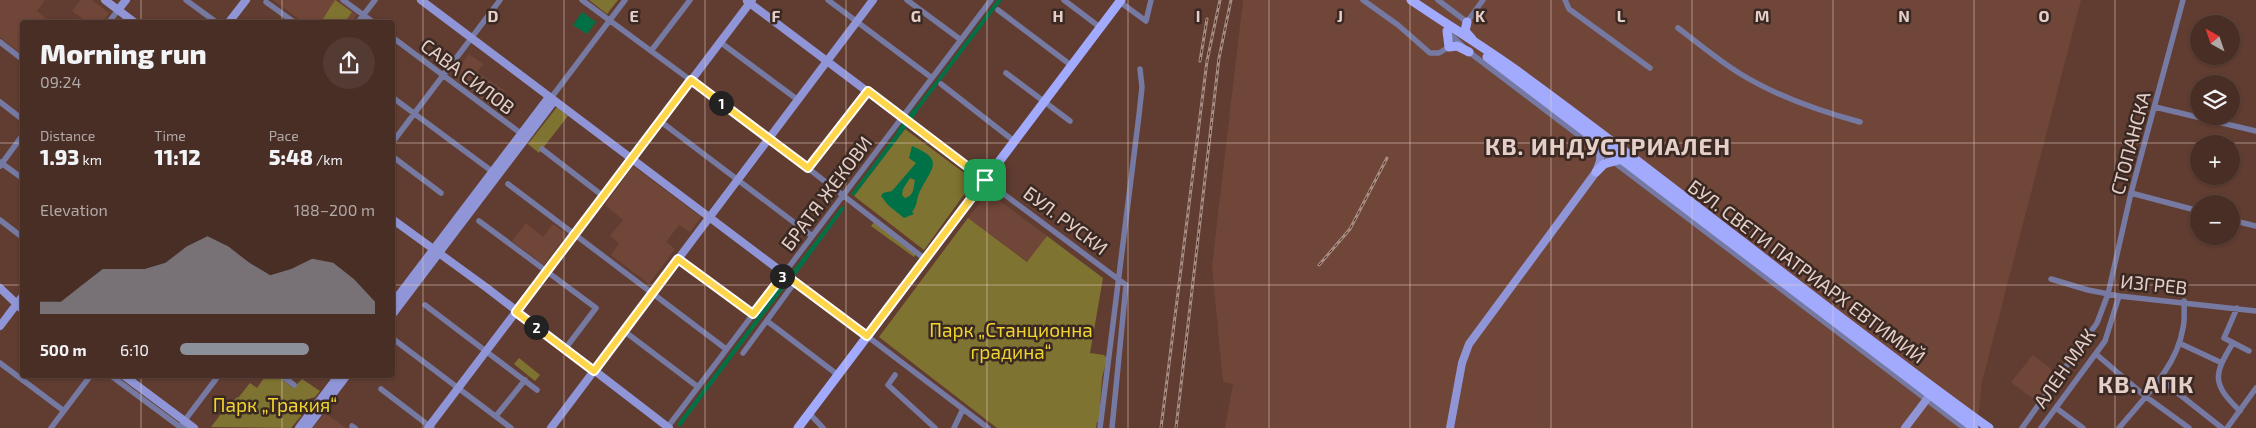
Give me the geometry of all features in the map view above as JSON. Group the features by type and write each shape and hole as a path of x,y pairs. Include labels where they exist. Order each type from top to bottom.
{"main road":[{"name":"БУЛ. СВЕТИ ПАТРИАРХ ЕВТИМИЙ","path":"1402,0 1476,43 1601,143 1989,428"},
{"name":"БУЛ. СВЕТИ ПАТРИАРХ ЕВТИМИЙ","path":"1411,0 1622,159 1928,397 1974,428"},
{"path":"798,428 1121,1"},
{"path":"1467,22 1461,27 1449,29 1449,47 1457,46 1469,52"},
{"path":"1467,22 1465,31 1476,43"},
{"path":"1596,172 1604,164 1622,159"},
{"path":"1925,382 1928,397 1947,398"}],"street":[{"path":"105,0 131,20"},
{"path":"110,20 126,0"},
{"path":"186,0 213,20"},
{"path":"231,20 246,0"},
{"path":"343,0 370,20"},
{"path":"360,20 375,0"},
{"path":"421,0 988,428"},
{"path":"395,139 500,0"},
{"path":"582,0 653,49 925,260"},
{"path":"395,300 436,251 626,0"},
{"path":"653,49 690,0"},
{"path":"828,0 932,78"},
{"path":"550,428 624,330 654,295 709,217 873,0"},
{"path":"906,0 960,40"},
{"path":"1121,1 1146,21 1151,0"},
{"path":"1363,0 1430,53 1439,53 1449,47"},
{"path":"1438,0 1467,22 1484,0"},
{"path":"1565,0 1569,9 1650,68"},
{"name":"СТОПАНСКА","path":"2022,428 2097,323 2108,294 2131,193 2184,0"},
{"path":"381,389 430,427 749,1"},
{"name":"БУЛ. РУСКИ","path":"749,1 1126,285 1112,428"},
{"name":"БРАТЯ ЖЕКОВИ","path":"668,428 988,1"},
{"path":"1066,1 1100,28"},
{"path":"266,2 291,20"},
{"path":"998,10 1072,66"},
{"path":"1678,28 1738,73 1761,86 1838,116 1860,122"},
{"path":"1449,29 1469,52 1601,143 1612,161 1928,397 1964,428"},
{"name":"САВА СИЛОВ","path":"395,39 524,136"},
{"path":"0,42 20,57"},
{"path":"720,42 798,100"},
{"path":"1100,428 1139,115 1142,87 1140,69"},
{"path":"1006,74 1070,122"},
{"path":"940,84 1014,142"},
{"path":"808,168 868,91"},
{"path":"395,99 492,172"},
{"path":"0,102 20,117"},
{"path":"2155,107 2256,131"},
{"path":"660,121 812,236"},
{"path":"395,311 492,172 524,136"},
{"path":"20,139 1,164 20,177"},
{"path":"1450,428 1462,363 1469,344 1596,172 1600,161 1601,143"},
{"path":"542,149 603,196"},
{"path":"395,158 442,193"},
{"path":"508,184 726,350"},
{"path":"2131,193 2190,209"},
{"path":"0,220 20,235"},
{"path":"479,220 596,308 565,349"},
{"path":"395,221 668,428"},
{"path":"2240,222 2256,226"},
{"path":"678,259 753,314"},
{"name":"ИЗГРЕВ","path":"2051,279 2088,290 2119,296 2256,310"},
{"path":"743,353 795,282"},
{"path":"0,288 20,306 0,326"},
{"path":"10,296 20,297"},
{"name":"АЛЕН МАК","path":"2041,428 2105,341 2119,296"},
{"path":"2120,428 2160,379 2174,357 2184,329 2184,302"},
{"path":"425,304 537,390"},
{"path":"2237,308 2224,338 2249,351"},
{"path":"766,321 838,375"},
{"path":"624,330 698,386"},
{"path":"395,340 511,428"},
{"path":"2178,343 2222,363"},
{"path":"2233,343 2222,363 2219,386 2222,394 2240,411"},
{"path":"2096,354 2145,396 2189,428"},
{"path":"0,364 64,411"},
{"path":"895,375 888,385 935,428"},
{"path":"51,428 89,378"},
{"path":"114,378 185,426"},
{"path":"128,378 185,426"},
{"path":"185,426 217,378"},
{"path":"285,378 294,385"},
{"path":"299,428 337,378"},
{"path":"307,428 345,378"},
{"path":"2160,379 2222,428"},
{"path":"496,416 524,380"},
{"path":"2227,428 2256,388"},
{"path":"1905,428 1928,397"},
{"path":"2056,408 2083,428"},
{"path":"955,425 963,409"},
{"path":"809,413 823,428"},
{"path":"955,425 966,417 974,417"}],"shaded area":[{"path":"0,0 45,0 37,11 48,20 20,20 20,52 0,37"},
{"path":"81,0 92,0 109,13 104,20 84,20 72,11"},
{"path":"273,0 337,0 357,15 353,20 300,20"},
{"path":"997,0 1002,0 913,117 910,115"},
{"path":"1243,0 2081,0 1982,382 1977,428 1225,428 1233,384 1223,382 1212,266"},
{"path":"582,12 596,22 587,34 573,25"},
{"path":"469,54 483,64 477,72 505,91 493,108 452,77"},
{"path":"902,126 905,129 854,196 851,194"},
{"path":"912,146 929,156 933,165 912,212 914,214 904,218 888,205 881,196 883,193 892,191 916,163 909,158","holes":["910,178 915,180 912,193 905,198 902,195 903,189"]},
{"path":"633,166 701,217 690,232 679,225 666,242 675,249 649,284 611,255 619,243 610,236 623,220 605,205"},
{"path":"988,192 1047,236 1028,262 968,218"},
{"path":"842,206 845,208 795,276 791,273"},
{"path":"526,223 543,237 553,224 567,234 544,265 512,241"},
{"path":"785,280 788,283 680,427 677,424"},
{"path":"2033,355 2058,374 2037,402 2011,382"},
{"path":"325,413 346,428 313,428"}],"green space":[{"path":"335,0 352,12 346,20 322,20"},
{"path":"589,0 618,0 607,14"},
{"path":"557,107 568,116 539,153 528,144"},
{"path":"905,129 971,178 973,182 924,250 854,196"},
{"name":"Парк „Станционна градина“","path":"968,218 1027,262 1047,236 1103,278 1090,353 1104,355 1107,358 1102,378 1099,422 1097,422 1096,428 997,428 879,337"},
{"path":"874,222 917,253 914,257 871,226"},
{"path":"519,358 540,375 535,381 514,364"},
{"name":"Парк „Тракия“","path":"264,378 280,378 293,388 302,379 320,391 315,397 308,399 301,408 301,416 291,428 211,427 224,410 226,411 250,383 257,388"}],"waterway":[{"path":"899,132 915,111"}],"railway":[{"path":"1161,428 1207,61 1220,0"},
{"path":"1176,428 1219,58 1231,0"},
{"path":"1200,61 1207,19"},
{"path":"1319,265 1350,229 1387,158"}],"district":[{"name":"КВ. ИНДУСТРИАЛЕН","path":"1608,145"},
{"name":"КВ. АПК","path":"2146,383"}],"route":[{"path":"691,80 808,168 868,91 985,180 867,336 784,274 753,314 678,259 594,371 516,312 691,80"}]}
